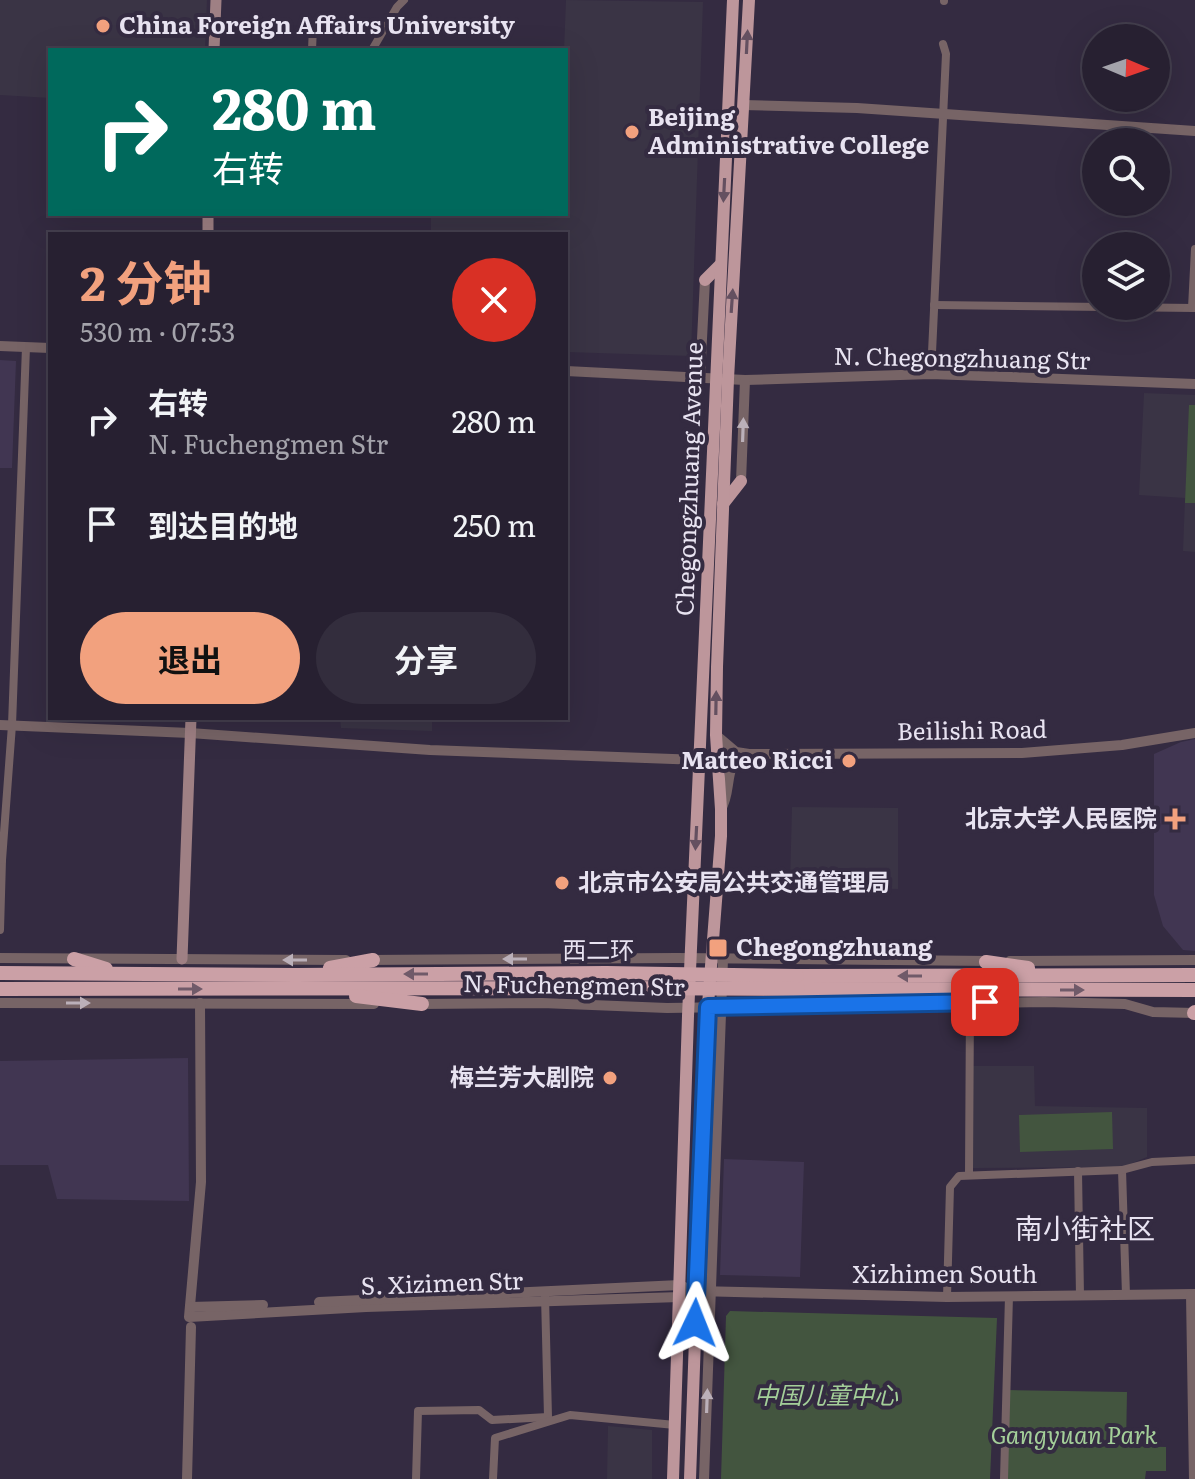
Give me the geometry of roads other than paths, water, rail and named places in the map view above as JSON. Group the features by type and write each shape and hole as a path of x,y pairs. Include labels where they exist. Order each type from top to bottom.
{"highway":[{"path":"74,959 118,973"},
{"path":"296,982 373,960"},
{"path":"986,962 1072,975"},
{"name":"西二环","path":"0,973 118,973 296,982"},
{"name":"西二环","path":"797,982 1195,975"},
{"name":"西二环","path":"0,989 296,982 606,980 1195,990"},
{"path":"296,982 422,1004"}],"main road":[{"path":"214,48 216,0"},
{"name":"Chegongzhuang Avenue","path":"690,1479 696,1291 718,959 721,809 716,735 723,504 721,264 733,0"},
{"name":"Chegongzhuang Avenue","path":"673,1479 700,760 722,379 749,0"},
{"path":"705,280 721,264"},
{"path":"723,504 741,481"},
{"path":"182,959 191,720"}],"street":[{"path":"373,48 404,0"},
{"path":"312,48 313,26"},
{"path":"931,374 946,54 943,44"},
{"path":"743,105 857,108 1195,131"},
{"path":"934,305 1194,308 1195,249"},
{"path":"700,378 705,280"},
{"path":"0,346 48,348"},
{"path":"0,930 1,860 12,725 26,347"},
{"name":"N. Chegongzhuang Str","path":"568,371 745,380 931,374 1195,384"},
{"path":"741,481 745,380"},
{"path":"0,725 190,733 430,750 700,760"},
{"name":"Beilishi Road","path":"749,754 1022,753 1122,745 1195,733"},
{"path":"716,735 736,752 749,754"},
{"path":"721,809 727,800 733,762 749,754"},
{"name":"N. Fuchengmen Str","path":"0,958 1195,960"},
{"name":"N. Fuchengmen Str","path":"0,1003 542,1003 602,1007 1125,1004 1153,1012 1195,1013"},
{"path":"187,1479 190,1317 201,1182 200,1003"},
{"path":"969,1174 970,1003"},
{"path":"704,1479 711,1292 715,1007"},
{"path":"947,1297 950,1187 959,1176 1122,1170 1152,1162 1195,1160"},
{"path":"1122,1170 1126,1295"},
{"path":"1078,1171 1080,1296"},
{"path":"190,1317 680,1291"},
{"name":"Xizhimen South","path":"680,1291 947,1297 1193,1294"},
{"path":"1193,1294 1194,1479"},
{"path":"416,1479 418,1411 479,1410 492,1420 548,1417 545,1296"},
{"path":"1004,1479 1009,1296"},
{"path":"493,1479 495,1438 570,1415 675,1425"}],"place":[{"name":"China Foreign Affairs University","path":"103,26"},
{"name":"Beijing Administrative College","path":"632,132"},
{"name":"Matteo Ricci","path":"849,761"},
{"name":"北京大学人民医院","path":"1175,819"},
{"name":"北京市公安局公共交通管理局","path":"562,883"},
{"name":"Chegongzhuang","path":"718,948"},
{"name":"梅兰芳大剧院","path":"610,1078"}],"district":[{"name":"南小街社区","path":"1085,1229"}],"park label":[{"name":"中国儿童中心","path":"826,1396"},
{"name":"Gangyuan Park","path":"1074,1436"}]}
